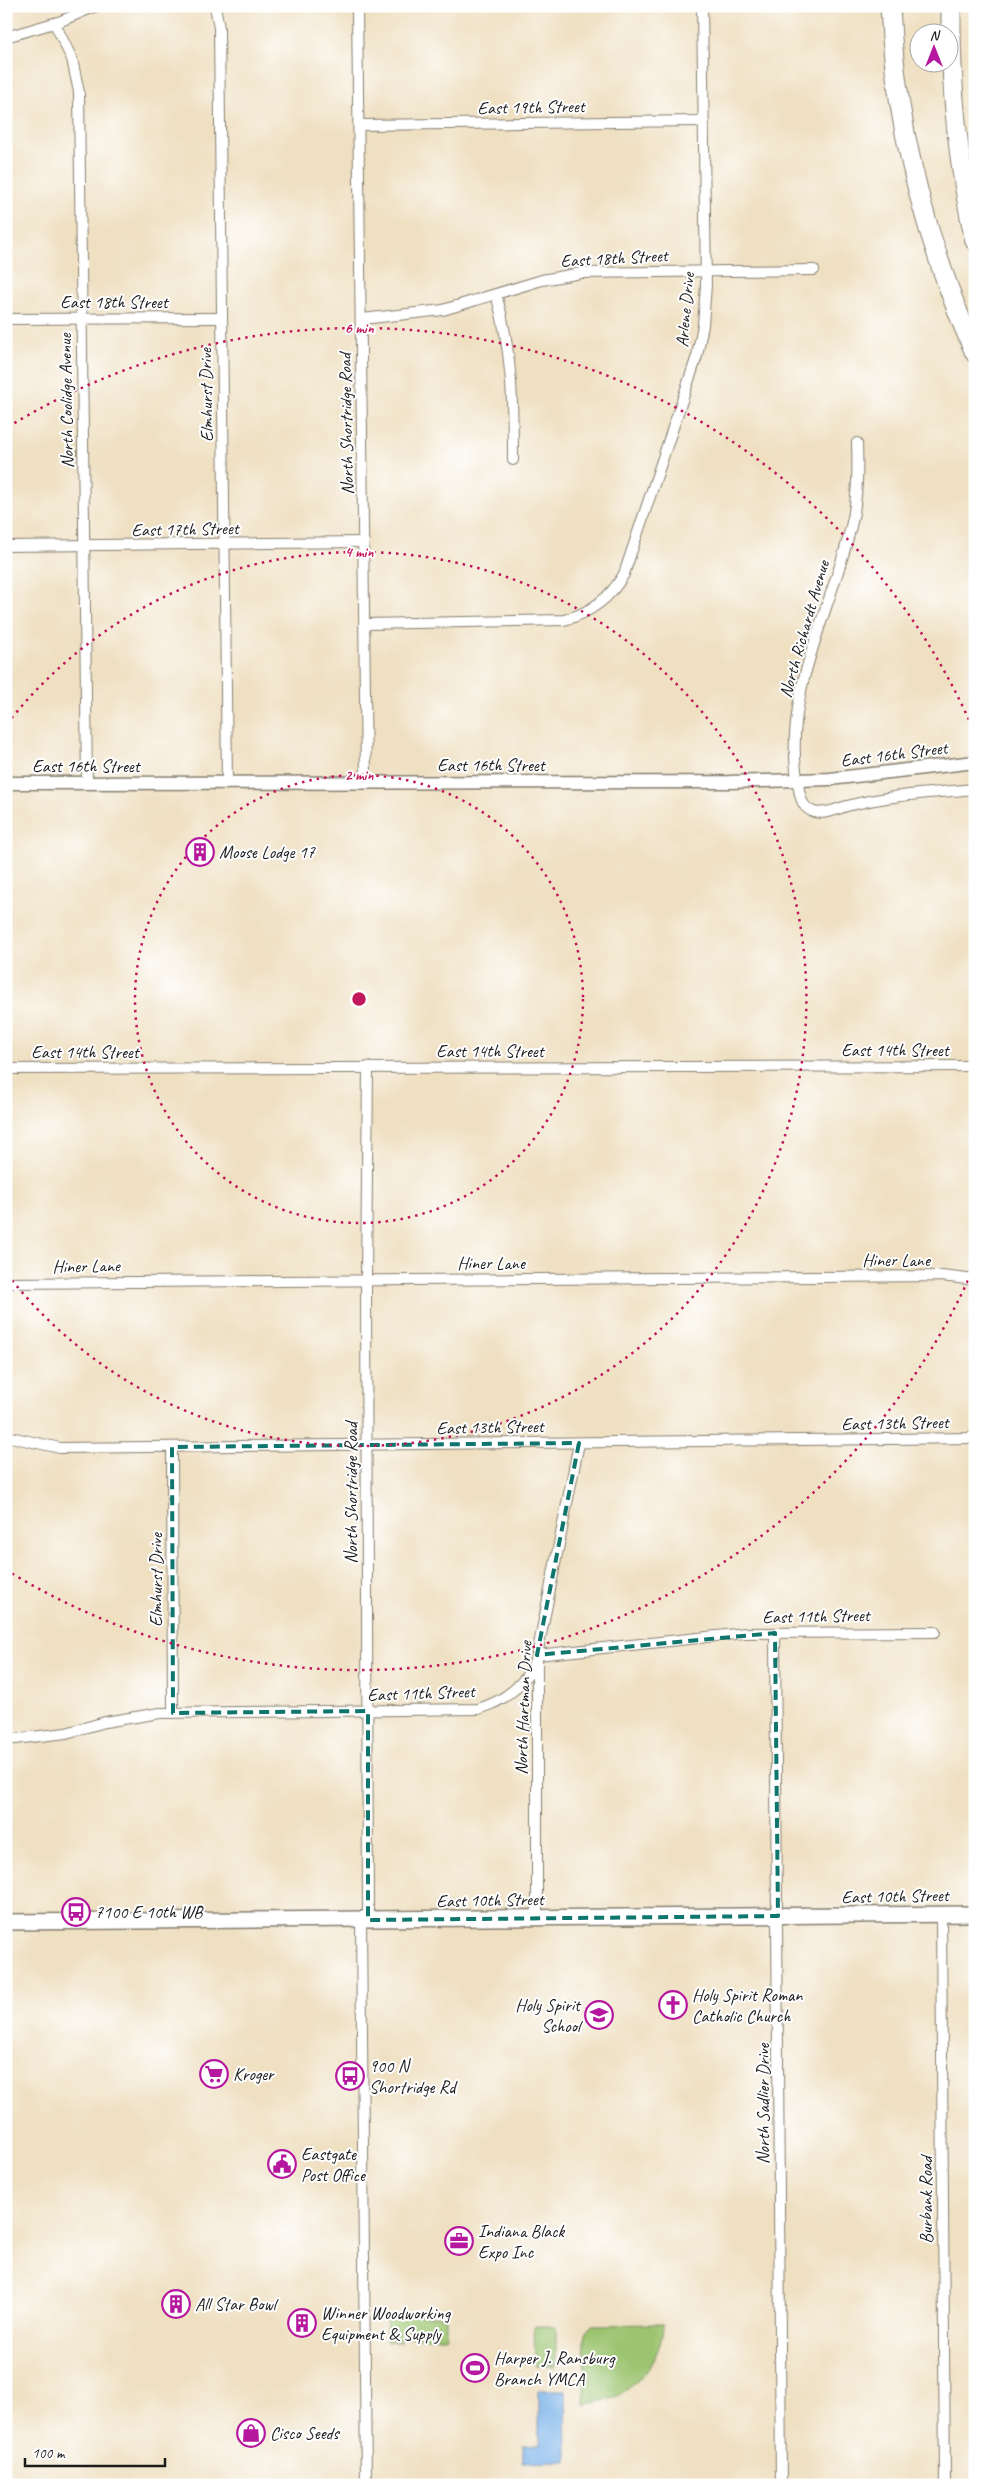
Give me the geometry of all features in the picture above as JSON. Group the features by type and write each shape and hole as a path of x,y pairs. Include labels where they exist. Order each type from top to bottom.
{"highway":[{"path":"890,6 899,90 915,176 936,255 975,353"},
{"path":"951,6 957,132 964,186 975,241"}],"main road":[{"name":"East 10th Street","path":"6,1922 975,1914"}],"street":[{"path":"6,37 55,24 96,6"},
{"name":"Elmhurst Drive","path":"215,6 219,28 227,783"},
{"name":"North Shortridge Road","path":"357,6 366,782"},
{"name":"Arlene Drive","path":"365,624 551,622 582,614 604,599 620,581 630,562 694,368 703,325 706,270 702,6"},
{"name":"North Coolidge Avenue","path":"55,24 72,59 79,89 86,783"},
{"name":"East 19th Street","path":"359,125 703,121"},
{"name":"East 18th Street","path":"362,319 430,312 542,280 581,273 814,270"},
{"path":"496,294 505,332 512,376 513,460"},
{"name":"East 18th Street","path":"6,319 222,318"},
{"name":"North Richardt Avenue","path":"857,443 857,482 852,522 809,657 799,699 795,737 798,780 804,805 811,811 822,813 879,799 975,789"},
{"name":"East 17th Street","path":"6,546 364,542"},
{"name":"East 16th Street","path":"6,783 798,780 848,777 975,762"},
{"name":"East 14th Street","path":"6,1069 975,1066"},
{"name":"North Shortridge Road","path":"366,2485 365,1920 368,1711 366,1280 368,1067"},
{"name":"Hiner Lane","path":"6,1283 932,1276 958,1276 975,1280"},
{"name":"East 13th Street","path":"6,1436 60,1448 975,1438"},
{"name":"North Hartman Drive","path":"537,1918 537,1655 579,1443"},
{"name":"Elmhurst Drive","path":"172,1447 172,1713"},
{"name":"East 11th Street","path":"6,1740 66,1733 105,1722 144,1715 172,1713 467,1710 486,1707 506,1698 531,1668 537,1655 725,1635 935,1632"},
{"name":"North Sadlier Drive","path":"775,1633 782,2485"},
{"name":"Burbank Road","path":"941,1914 945,2485"}],"highlighted area":[{"path":"579,1443 537,1655 775,1633 778,1916 368,1920 368,1711 173,1713 172,1447"}],"green space":[{"path":"446,2315 446,2337 400,2337 400,2342 387,2342 386,2316"},
{"path":"663,2324 662,2335 655,2357 642,2376 615,2397 584,2405 585,2333 592,2325"},
{"path":"534,2326 556,2326 556,2366 535,2366"}],"water":[{"path":"539,2390 566,2390 567,2461 523,2462 523,2446 539,2445"}],"place":[{"name":"Moose Lodge 17","path":"200,852"},
{"name":"7100 E 10th WB","path":"76,1912"},
{"name":"Holy Spirit Roman Catholic Church","path":"673,2005"},
{"name":"Holy Spirit School","path":"599,2015"},
{"name":"Kroger","path":"214,2074"},
{"name":"900 N Shortridge Rd","path":"350,2076"},
{"name":"Eastgate Post Office","path":"282,2164"},
{"name":"Indiana Black Expo Inc","path":"459,2241"},
{"name":"All Star Bowl","path":"176,2304"},
{"name":"Winner Woodworking Equipment & Supply","path":"302,2323"},
{"name":"Harper J. Ransburg Branch YMCA","path":"475,2368"},
{"name":"Cisco Seeds","path":"251,2433"}]}
